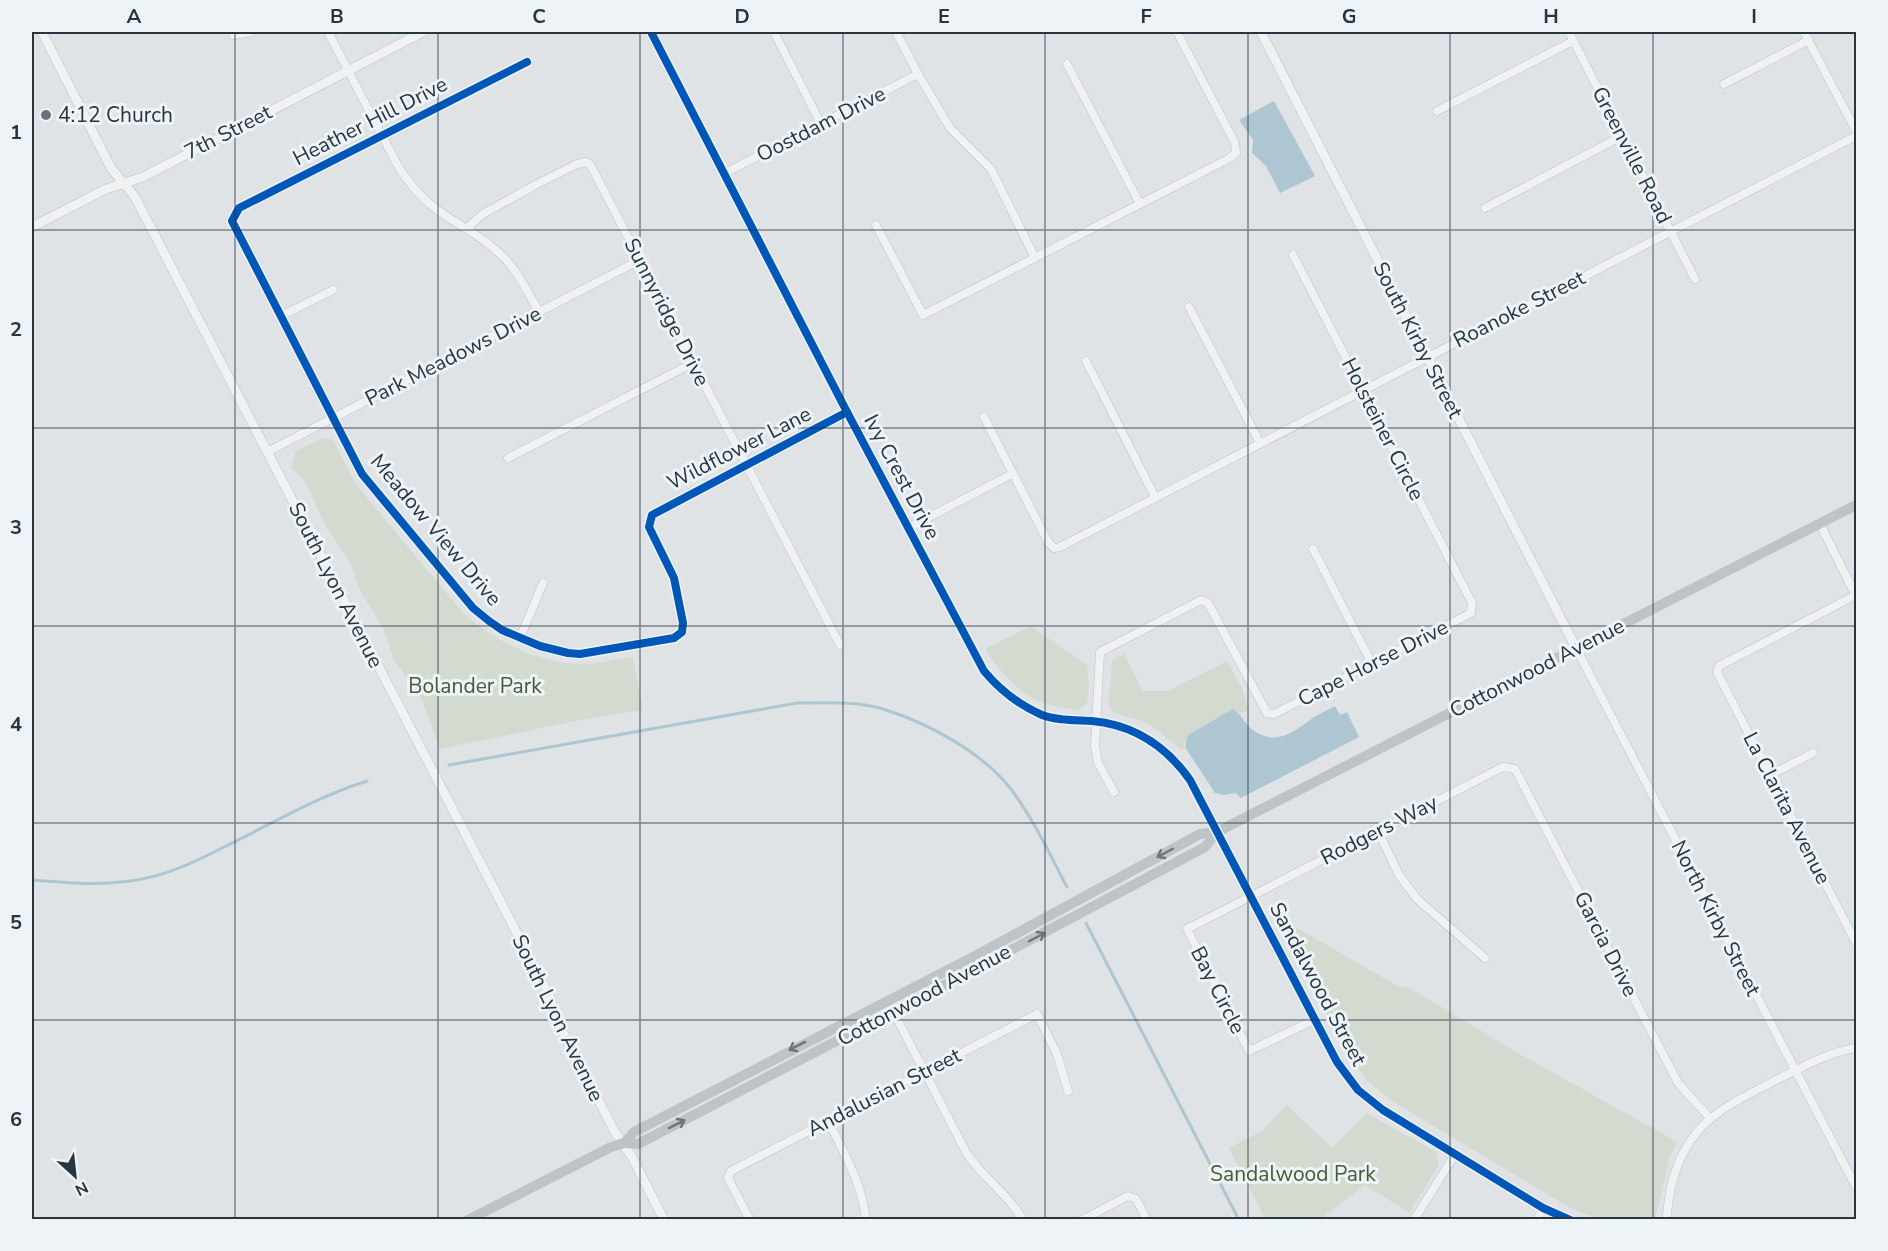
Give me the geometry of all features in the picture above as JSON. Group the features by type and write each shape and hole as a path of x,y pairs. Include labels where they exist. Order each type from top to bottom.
{"main road":[{"name":"Cottonwood Avenue","path":"624,1143 634,1132 887,1001 1200,834 1218,832 1857,505"},
{"name":"Cottonwood Avenue","path":"468,1220 611,1147 624,1143 638,1144 894,1012 1205,847 1218,832"}],"street":[{"name":"South Lyon Avenue","path":"42,32 111,168 135,197 549,995 557,1022 664,1220"},
{"path":"234,35 251,32"},
{"path":"328,32 399,168 420,195 434,208 467,228 499,252 511,266 539,312"},
{"name":"7th Street","path":"32,227 106,189 143,177 423,32"},
{"name":"Ivy Crest Drive","path":"651,32 974,654 996,686 1012,699 1043,715 1117,725 1151,740 1180,765 1218,832"},
{"path":"774,32 821,124"},
{"path":"896,32 950,128 991,169 1035,258"},
{"path":"876,225 923,315 1228,159 1236,153 1235,143 1177,32"},
{"name":"South Kirby Street","path":"1261,32 1576,648"},
{"name":"Greenville Road","path":"1569,32 1695,279"},
{"path":"1804,32 1857,134"},
{"path":"1724,84 1809,40"},
{"path":"1437,111 1573,41"},
{"name":"Heather Hill Drive","path":"233,217 239,208 527,62"},
{"path":"1067,64 1140,204"},
{"name":"Oostdam Drive","path":"725,173 918,74"},
{"name":"Roanoke Street","path":"1012,474 1048,542 1054,548 1857,134"},
{"path":"1485,208 1622,136"},
{"name":"Sunnyridge Drive","path":"467,228 483,214 537,184 586,162 593,167 840,645"},
{"name":"Meadow View Drive","path":"233,217 233,225 362,474 473,608 489,621 520,638 540,646 580,654 674,638 682,632"},
{"name":"Holsteiner Circle","path":"1293,255 1472,603"},
{"name":"Park Meadows Drive","path":"267,452 640,260"},
{"path":"281,316 333,290"},
{"path":"1189,307 1260,443"},
{"path":"1086,361 1155,497"},
{"path":"508,458 693,363"},
{"name":"Wildflower Lane","path":"682,632 683,623 674,578 650,527 650,518 656,511 848,412"},
{"path":"908,528 1012,474 984,417"},
{"path":"1820,524 1856,596"},
{"path":"1313,549 1372,664"},
{"path":"520,638 543,583"},
{"name":"La Clarita Avenue","path":"1856,596 1719,666 1718,672 1857,943"},
{"name":"Cape Horse Drive","path":"1096,722 1100,652 1201,600 1208,603 1267,713 1274,714 1471,613 1472,603"},
{"name":"North Kirby Street","path":"1576,648 1857,1187"},
{"path":"1096,722 1095,755 1114,792"},
{"path":"1770,775 1813,753"},
{"name":"Rodgers Way","path":"1250,897 1503,767 1509,766"},
{"name":"Garcia Drive","path":"1509,766 1515,769 1674,1076 1687,1095 1710,1118"},
{"path":"1378,831 1408,888 1485,958"},
{"name":"Sandalwood Street","path":"1218,832 1336,1062 1347,1078 1383,1110 1543,1208 1570,1220"},
{"name":"Bay Circle","path":"1250,897 1187,929 1249,1051 1314,1020"},
{"path":"887,1001 967,1154 983,1176 1009,1198 1023,1220"},
{"name":"Andalusian Street","path":"750,1220 728,1178 731,1171 1037,1014 1058,1054 1068,1091"},
{"path":"1666,1220 1672,1186 1681,1157 1710,1118 1726,1106 1823,1056 1857,1048"},
{"path":"828,1121 862,1193 866,1220"},
{"path":"1414,1220 1455,1154"},
{"path":"1082,1220 1128,1196 1136,1198 1147,1220"},
{"path":"1537,1220 1543,1208"}],"green space":[{"name":"Bolander Park","path":"323,438 333,440 353,479 363,493 463,613 503,641 549,660 588,664 633,657 643,710 580,720 440,749 422,700 394,660 383,627 360,591 351,564 325,525 306,483 291,467 296,451"},
{"path":"1031,626 1087,665 1089,687 1087,703 1079,710 1048,704 1024,692 1004,674 985,649"},
{"path":"1124,654 1143,691 1168,691 1227,661 1241,686 1248,709 1241,714 1233,709 1185,742 1182,750 1146,722 1114,713 1108,705 1113,660"},
{"path":"1275,915 1401,988 1406,986 1511,1049 1677,1142 1670,1157 1655,1219 1598,1219 1568,1207 1395,1103 1367,1081 1345,1049"},
{"name":"Sandalwood Park","path":"1287,1105 1332,1148 1367,1113 1436,1152 1439,1165 1409,1213 1365,1185 1320,1219 1265,1219 1229,1148 1262,1131"}],"water":[{"path":"1274,101 1315,176 1280,193 1266,166 1252,153 1253,140 1239,120"},
{"path":"1335,706 1340,715 1347,712 1359,737 1241,798 1236,793 1224,795 1215,793 1185,747 1188,735 1233,709 1252,730 1264,736 1280,737"}],"waterway":[{"path":"449,765 797,703 872,706 935,730 984,762 1010,788 1026,811 1067,887"},
{"path":"32,880 110,883 159,875 202,858 311,803 367,781"},
{"path":"1086,923 1239,1220"}],"cycle path":[{"path":"651,32 984,671 1010,696 1025,707 1042,715 1108,723 1122,727 1148,739 1171,757 1190,780 1337,1062 1358,1090 1383,1110 1543,1208 1570,1220"},
{"path":"527,62 239,208 232,221 362,474 473,608 502,630 540,646 568,653 580,654 674,638 682,632 683,623 674,578 649,527 652,515 847,412"}],"place":[{"name":"4:12 Church","path":"46,115"}]}
